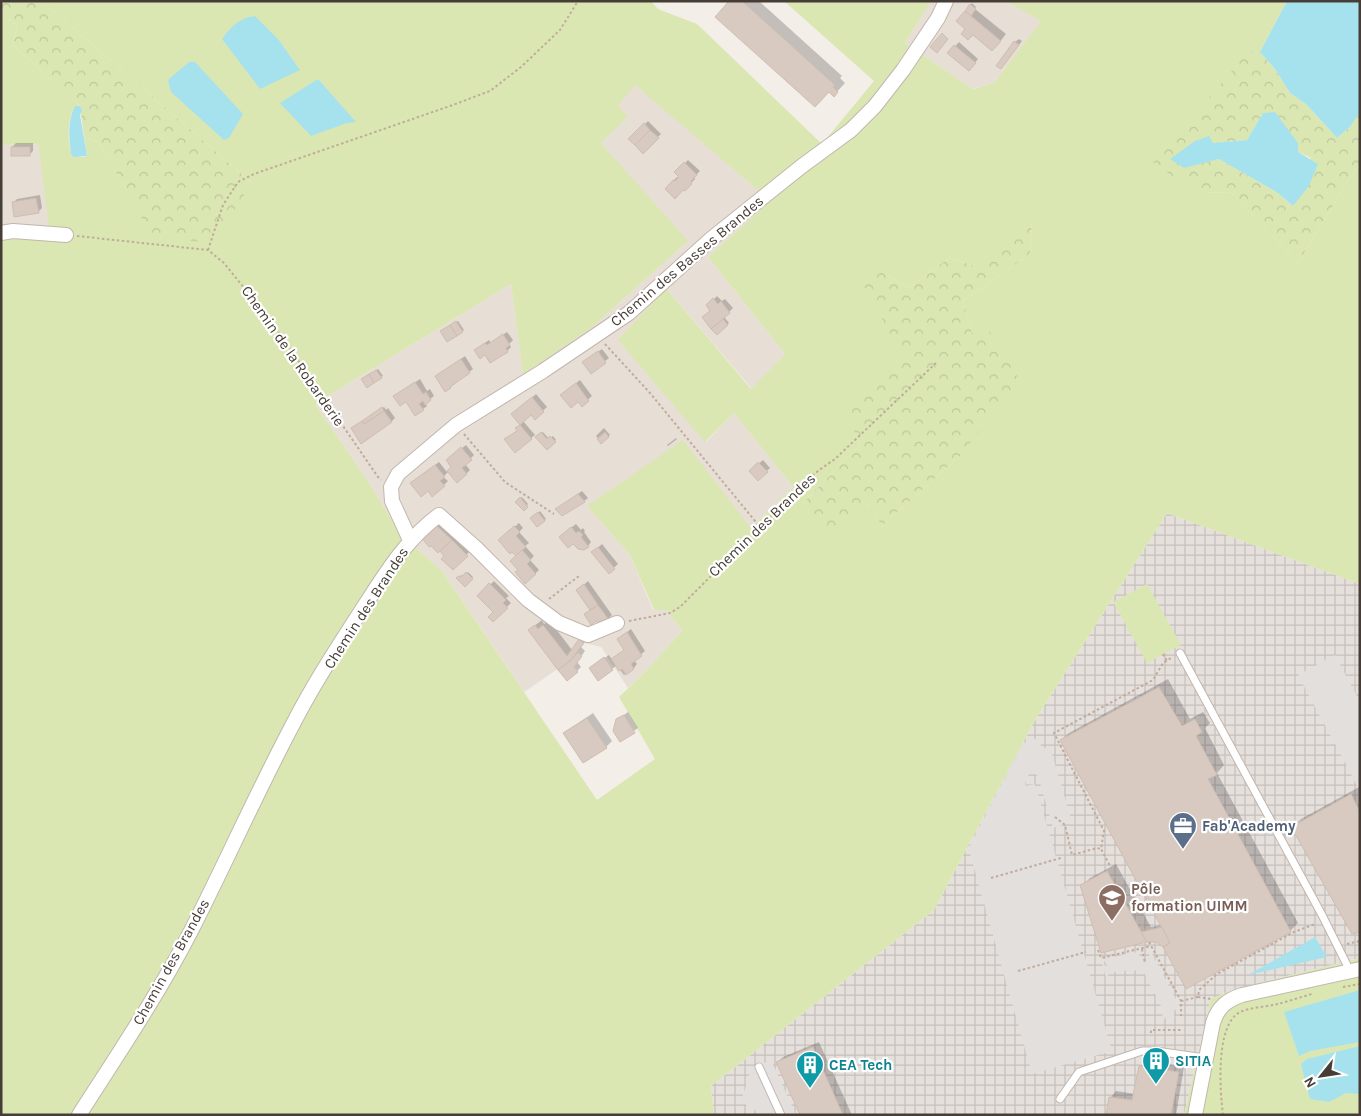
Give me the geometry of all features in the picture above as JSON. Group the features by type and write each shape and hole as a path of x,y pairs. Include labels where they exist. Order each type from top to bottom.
{"street":[{"name":"Chemin des Basses Brandes","path":"392,487 398,474 456,425 543,371 629,313 711,239 851,130 875,106 903,70 938,18 946,1"},
{"path":"1,233 13,231 66,235"},
{"path":"392,487 392,501 410,540"},
{"name":"Chemin des Brandes","path":"79,1115 158,991 181,949 293,723 341,642 393,562 410,540 428,523 439,515 476,548 528,600 559,622 588,635 617,623"},
{"path":"1195,1115 1205,1058 1216,1013 1230,1000 1242,995 1355,970"}],"lane":[{"path":"1180,653 1338,946 1355,970"},
{"path":"1060,1099 1079,1072 1142,1051 1156,1051 1205,1058"},
{"path":"759,1067 781,1115"}],"path":[{"path":"66,235 208,250 223,205 238,182 254,174 450,106 490,90 521,68 560,30 578,1"},
{"name":"Chemin de la Robarderie","path":"208,250 224,263 252,296 378,477 392,487"},
{"path":"597,335 650,393 760,527"},
{"name":"Chemin des Brandes","path":"617,623 670,613 680,607 809,478 836,459 936,363"},
{"path":"456,425 505,482 554,514"},
{"path":"538,607 579,576"},
{"path":"1145,931 1101,849 1104,831 1054,733 1153,680 1163,663 1180,653"},
{"path":"1163,654 1167,661"},
{"path":"1055,817 1065,825 1072,855 1097,848 1101,849"},
{"path":"991,878 1061,858"},
{"path":"1198,998 1199,990 1217,974 1294,932 1324,920"},
{"path":"1338,946 1360,941"},
{"path":"1149,942 1181,1001 1181,1016"},
{"path":"1098,950 1101,958 1152,946"},
{"path":"1142,949 1145,963"},
{"path":"1018,971 1086,952"},
{"path":"1342,987 1360,984"},
{"path":"1223,1115 1220,1090 1220,1063 1228,1027 1233,1017 1242,1011 1278,1004 1315,993"},
{"path":"1181,1001 1198,998 1211,999 1216,1002"},
{"path":"1151,1033 1151,1030 1181,1030"}],"shaded area":[{"path":"931,1 1006,1 1042,21 994,83 972,89 905,43"},
{"path":"635,84 760,192 769,202 708,257 785,354 752,389 666,288 706,442 734,413 793,487 751,528 587,506 630,555 653,610 667,610 682,631 628,688 601,647 584,643 571,660 524,692 442,571 401,535 367,480 315,404 511,284 523,373 590,329 687,242 601,143 628,117 617,106"},
{"path":"38,144 50,226 48,226 49,236 22,236 1,242 1,145"},
{"path":"1167,513 1360,584 1360,958 1235,989 1211,999 1184,1115 714,1115 711,1086 934,910 1035,720"},
{"path":"1335,655 1360,702 1360,791 1298,675"},
{"path":"1039,738 1042,749 1050,747 1072,822 1053,828 1038,776 1033,773 1029,774 1025,783 1026,786 1035,784 1112,1051 1032,1074 969,850 1023,743"},
{"path":"1137,952 1145,963 1151,952 1179,1005 1173,1013 1175,1017 1160,1019 1163,1014 1162,1008 1144,973 1133,970 1114,972 1106,978 1102,963 1108,967 1103,959"},
{"path":"771,1060 796,1115 763,1115 741,1102 751,1068"}],"green space":[{"path":"1,1 42,1 252,183 212,244 151,235 99,142 84,137 80,106 13,45 17,25 1,14"},
{"path":"42,1 651,1 658,9 697,24 822,144 874,81 784,1 931,1 905,43 973,89 994,83 1041,21 1006,1 1287,1 1260,52 1248,52 1204,193 1231,192 1298,263 1353,173 1360,165 1360,584 1167,513 1035,720 934,910 711,1086 714,1115 1,1115 1,242 22,236 49,236 47,226 49,226 38,144 1,145 1,14 17,25 13,45 80,106 75,106 69,124 69,143 72,156 87,156 84,137 99,142 151,234 252,183","holes":["635,85 760,192 769,202 708,257 785,354 751,389 666,288 618,340 705,442 734,413 793,487 751,528 683,440 587,506 630,555 654,610 667,610 682,631 644,673 619,697 655,759 597,800 442,571 401,535 367,480 315,404 511,284 523,374 590,329 688,241 601,143 628,117 618,106","1032,221 1030,254 963,301 972,333 960,456 882,526 867,504 803,503 860,445 846,409 906,360 882,272 909,288 949,258 975,266"]},
{"path":"1248,52 1260,52 1275,69 1290,93 1307,105 1337,138 1360,115 1360,165 1353,173 1298,263 1231,192 1204,193 1180,181 1153,163","holes":["1263,113 1298,152 1311,158 1293,206 1278,193 1219,159 1184,168 1209,136 1213,143 1247,140"]},
{"path":"1032,220 1030,254 963,301 972,333 989,330 1019,379 960,456 882,526 867,504 828,538 803,503 860,445 845,409 905,360 863,284 882,272 909,288 949,258 975,266"},
{"path":"1147,584 1181,645 1147,663 1113,602"},
{"path":"1360,958 1360,1115 1184,1115 1211,999 1235,989"}],"water":[{"path":"1287,1 1360,1 1360,115 1337,138 1307,105 1290,93 1275,69 1260,52"},
{"path":"255,16 278,39 300,70 260,89 222,39 236,24 245,18"},
{"path":"189,62 195,62 243,114 229,138 224,140 171,92 168,80"},
{"path":"318,79 356,122 347,123 311,136 280,103"},
{"path":"75,106 80,106 82,111 80,115 87,156 73,157 71,154 70,124"},
{"path":"1275,112 1298,143 1298,152 1318,164 1309,186 1293,206 1278,193 1219,159 1184,168 1170,159 1195,141 1209,136 1213,143 1247,140 1263,113"},
{"path":"1315,937 1327,957 1248,975"},
{"path":"1360,990 1360,1042 1310,1051 1299,1056 1284,1012"},
{"path":"1360,1046 1360,1094 1346,1093 1329,1102 1310,1099 1301,1064 1307,1059"}],"building":[{"path":"729,1 742,1 835,85 833,87 838,92 834,97 829,92 815,107 715,17"},
{"path":"970,4 976,9 971,16 965,11"},
{"path":"965,11 1001,41 992,51 973,35 968,40 961,34 965,29 956,21"},
{"path":"942,33 948,39 937,53 930,47"},
{"path":"1014,41 1019,45 1001,69 996,66"},
{"path":"954,45 976,63 969,71 947,53"},
{"path":"644,123 650,130 635,145 628,139"},
{"path":"650,130 659,138 643,154 635,145"},
{"path":"11,147 30,147 30,156 11,156"},
{"path":"684,162 697,175 691,181 692,184 675,199 665,189 673,180 675,181 679,177 674,172"},
{"path":"36,198 39,213 14,217 12,202"},
{"path":"713,298 718,304 721,301 730,313 711,329 702,317 710,311 706,305"},
{"path":"723,319 728,325 717,335 711,329"},
{"path":"456,321 463,332 457,336 450,325"},
{"path":"450,325 457,336 447,342 440,331"},
{"path":"503,334 510,345 506,348 508,352 490,363 485,355 480,359 474,350 485,343 487,345"},
{"path":"598,351 606,363 591,374 582,362"},
{"path":"461,359 470,373 445,392 435,376"},
{"path":"376,370 382,378 374,383 369,374"},
{"path":"369,374 374,383 367,388 361,379"},
{"path":"415,382 423,394 426,392 431,400 425,405 423,401 419,404 424,410 415,416 406,402 400,406 393,396"},
{"path":"576,383 589,401 582,407 578,402 571,408 560,395"},
{"path":"532,397 544,412 535,420 531,415 520,425 511,414"},
{"path":"382,407 384,411 364,424 362,421"},
{"path":"384,411 392,422 361,444 351,428 362,421 364,424"},
{"path":"520,425 532,439 515,453 504,439 517,431 515,428"},
{"path":"541,432 547,439 550,436 556,442 547,450 535,437"},
{"path":"605,432 609,437 601,444 597,439"},
{"path":"461,447 472,460 462,468 467,474 457,483 447,471 451,467 446,460"},
{"path":"758,462 768,472 758,481 749,471"},
{"path":"435,465 445,477 440,481 445,486 432,497 428,491 421,497 410,483"},
{"path":"578,494 585,502 562,516 555,509"},
{"path":"520,497 528,507 524,511 515,502"},
{"path":"538,512 545,521 537,527 530,518"},
{"path":"435,524 452,540 438,553 431,546 429,547 421,537"},
{"path":"514,526 520,532 516,536 526,547 516,556 512,552 510,554 498,540"},
{"path":"571,527 576,533 579,531 583,535 581,537 589,547 584,550 578,549 573,544 568,548 559,537"},
{"path":"452,540 468,556 453,570 441,559 444,556 440,551"},
{"path":"598,547 615,569 609,574 591,552"},
{"path":"522,550 531,560 527,564 536,574 525,584 515,572 518,570 510,561"},
{"path":"466,572 473,579 465,587 456,578 461,577"},
{"path":"489,583 506,600 503,603 508,608 493,622 488,617 493,612 477,596"},
{"path":"584,584 598,605 590,610 576,590"},
{"path":"598,605 609,620 601,626 596,621 591,625 584,614"},
{"path":"535,625 538,629 543,625 567,656 579,639 584,643 571,660 558,670 528,630"},
{"path":"627,632 642,656 631,664 634,669 626,675 622,669 619,671 611,659 624,650 617,639"},
{"path":"578,652 582,656 574,667 578,672 567,681 558,670"},
{"path":"604,657 613,670 598,681 589,668"},
{"name":"Fab'Academy","path":"1159,687 1182,726 1195,719 1202,732 1196,736 1217,775 1208,779 1291,932 1186,989 1163,947 1170,943 1060,740"},
{"path":"624,715 635,733 620,742 613,731 616,719"},
{"path":"587,718 607,748 583,763 563,733"},
{"path":"1351,794 1360,812 1360,932 1352,934 1291,827"},
{"path":"1107,871 1147,942 1101,953 1080,885"},
{"path":"1162,927 1170,943 1163,947 1156,942 1147,942 1141,932"},
{"name":"CEA Tech","path":"813,1047 843,1115 800,1115 776,1062"},
{"name":"SITIA","path":"1139,1066 1179,1072 1171,1115 1106,1115 1109,1097 1132,1100"}],"place":[{"name":"Fab'Academy","path":"1183,850"},
{"name":"Pôle formation UIMM","path":"1112,922"},
{"name":"SITIA","path":"1156,1085"},
{"name":"CEA Tech","path":"810,1089"}]}
